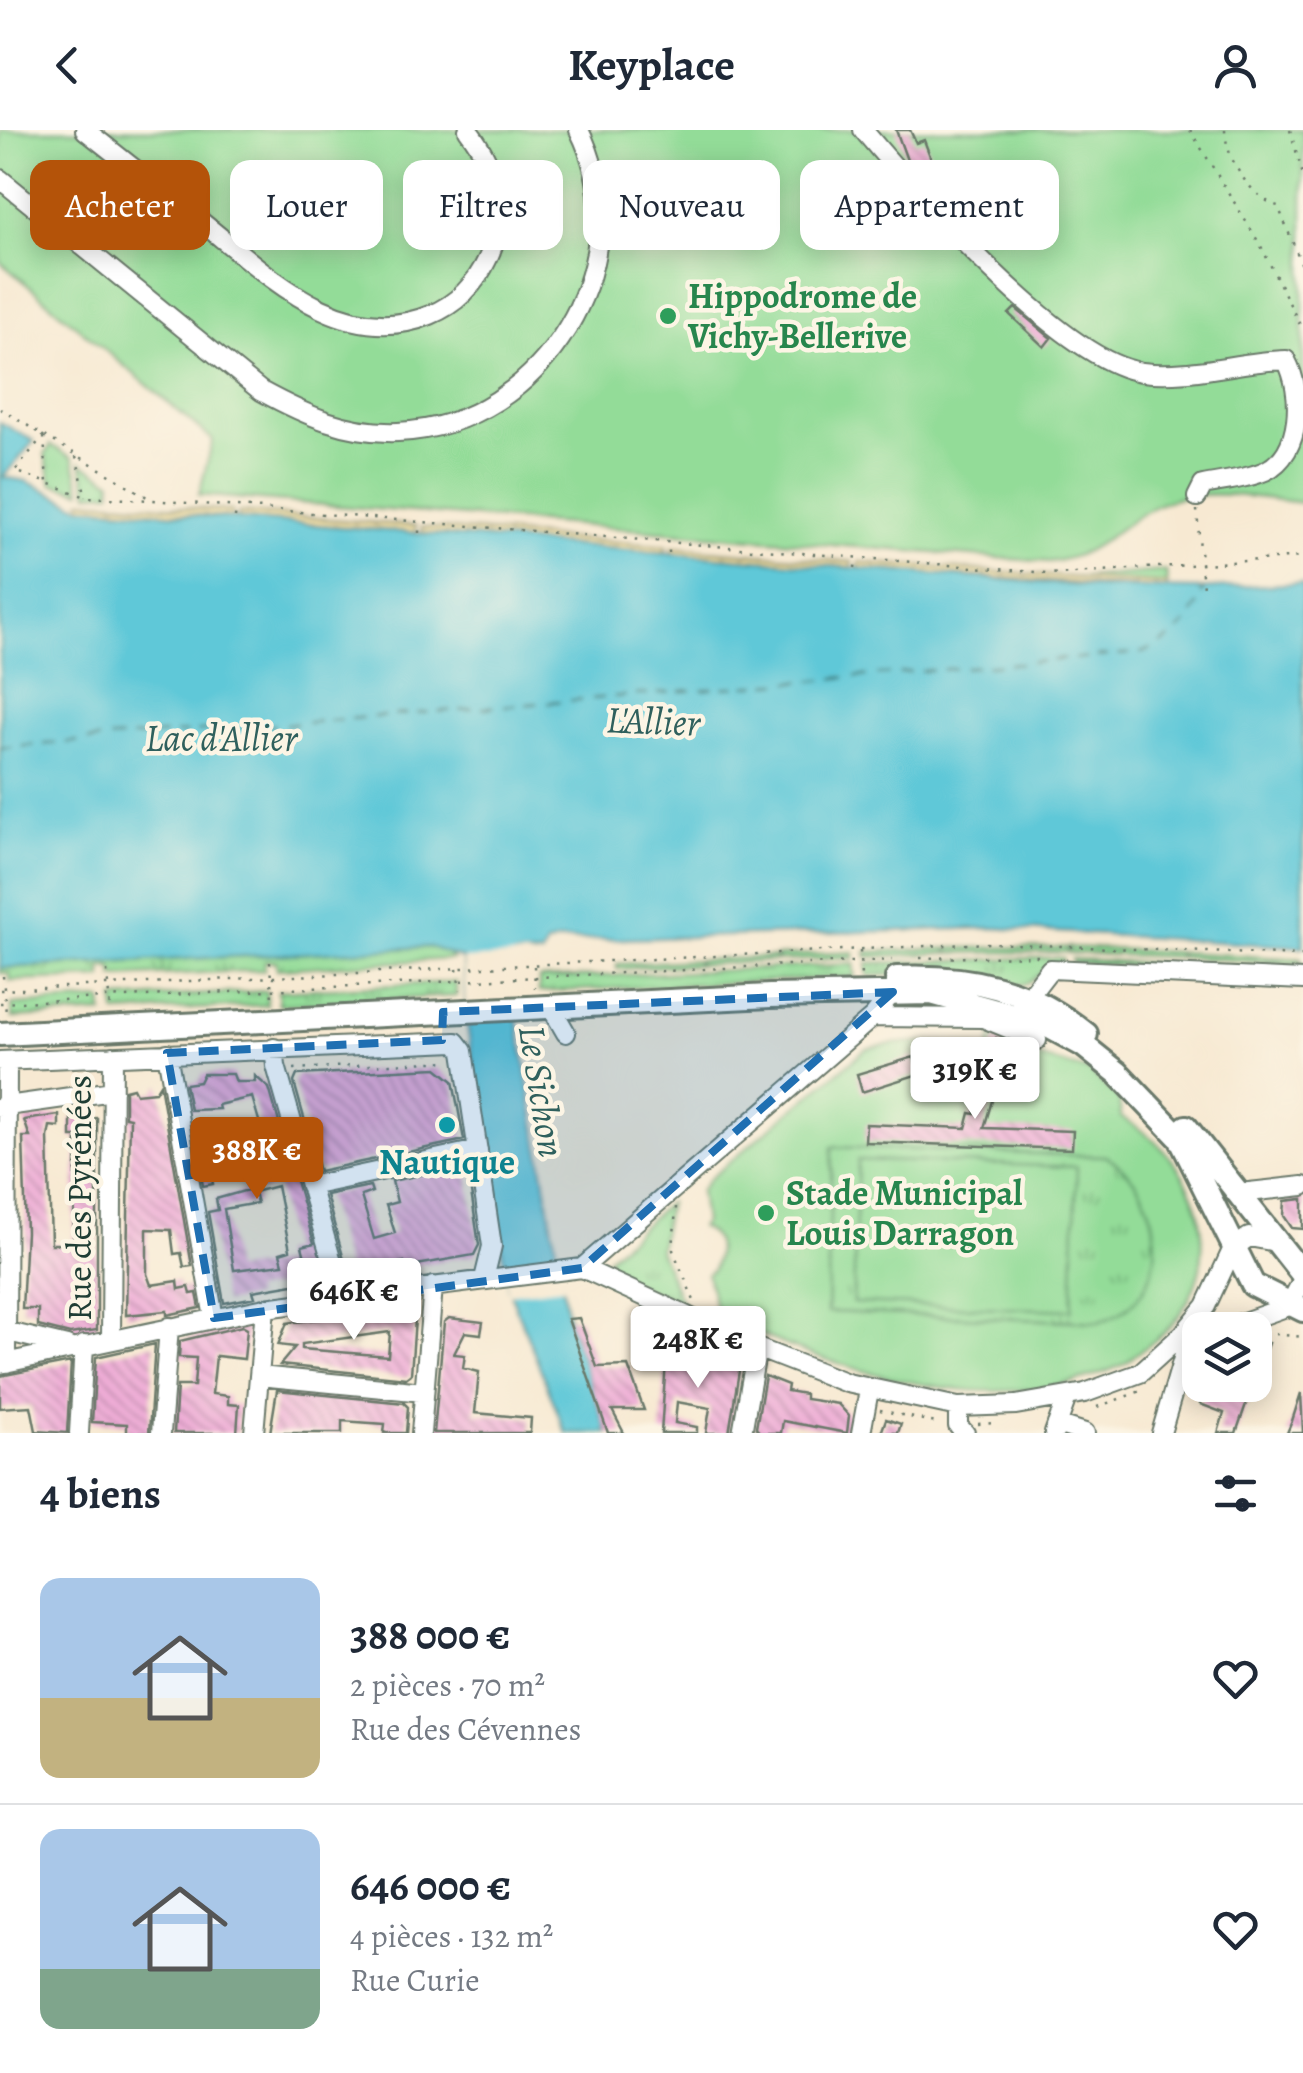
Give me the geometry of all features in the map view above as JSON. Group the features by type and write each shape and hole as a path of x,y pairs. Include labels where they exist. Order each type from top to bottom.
{"main road":[{"path":"2,1017 968,979 1032,997 1058,1011 1126,1066 1188,1129 1303,1277"},
{"path":"861,986 946,996 1083,1045 1118,1074 1180,1138 1253,1285 1296,1308"},
{"path":"2,1017 272,999 456,1001"}],"street":[{"path":"85,130 267,275 333,314 382,327 409,324 456,301 477,278 490,254 500,214 497,187 488,162 468,130"},
{"path":"0,179 261,391 308,416 336,425 399,432 442,426 473,414 524,382 555,348 583,303 597,256 600,201 579,130"},
{"path":"863,130 946,226 1093,356 1138,372 1162,373 1286,360 1297,373 1301,390 1296,433 1288,450 1264,471 1203,486 1196,497"},
{"path":"873,1017 983,1018 1038,1031 1032,997 1050,969 1303,980"},
{"path":"575,1268 682,1183 873,1017 893,992"},
{"path":"539,997 566,1032"},
{"path":"446,1040 456,1001"},
{"path":"484,1279 492,1246 463,1051 456,1042 4,1061 3,1363 265,1308 575,1268 758,1348 869,1390 958,1407 1067,1397 1116,1384 1182,1349"},
{"path":"274,1048 342,1297"},
{"path":"167,1053 214,1318"},
{"name":"Rue des Pyrénées","path":"110,1340 113,1056"},
{"path":"4,1108 112,1091"},
{"path":"310,1186 478,1150"},
{"path":"1240,1193 1303,1186"},
{"path":"1157,1360 1206,1306 1232,1248 1249,1237 1276,1242"},
{"path":"1272,1315 1296,1308 1303,1277"},
{"path":"421,1433 433,1286"},
{"path":"254,1433 265,1308"},
{"path":"161,1433 170,1328"},
{"path":"4,1330 79,1346"},
{"path":"79,1346 79,1433"},
{"path":"742,1433 758,1348"},
{"path":"1161,1433 1182,1375"},
{"path":"259,1376 424,1392"},
{"path":"861,1433 869,1390"},
{"path":"1067,1397 1056,1429 1085,1433"},
{"path":"958,1407 958,1426 965,1433"}],"path":[{"path":"1190,130 1262,246 1303,331"},
{"path":"1224,130 1226,148 1260,200 1278,206 1303,268"},
{"path":"1290,130 1303,175"},
{"path":"0,409 152,500"},
{"path":"44,435 15,471 86,497 1059,574 1303,556"},
{"path":"44,435 41,449 48,486"},
{"path":"76,454 86,497"},
{"path":"1196,497 1203,589"},
{"path":"235,518 236,507"},
{"path":"418,532 420,522"},
{"path":"668,553 669,542"},
{"path":"855,568 856,557"},
{"path":"947,945 948,957"},
{"path":"2,990 947,945 1180,949 1302,956 1302,968"},
{"path":"860,949 861,986"},
{"path":"1179,960 1180,949"},
{"path":"776,953 776,965"},
{"path":"697,956 698,969"},
{"path":"616,960 616,973"},
{"path":"270,962 272,999"},
{"path":"4,976 2,1017 63,1000 110,1007 199,993 272,999 312,988 383,984 456,1001 539,997 533,964"},
{"path":"456,1001 457,967"},
{"path":"383,971 383,984"},
{"path":"107,972 110,1007"},
{"path":"312,974 312,988"},
{"path":"198,980 199,993"},
{"path":"62,987 63,1000"},
{"path":"682,1183 674,1220 673,1250 694,1296 697,1320"},
{"path":"1272,1334 1303,1337"}],"highlighted area":[{"path":"893,992 582,1268 214,1318 167,1053 442,1040 443,1012"}],"green space":[{"name":"Hippodrome de Vichy-Bellerive","path":"0,130 1303,130 1303,503 1225,495 1167,501 1078,555 1049,562 199,495 213,440 0,262"},
{"path":"51,445 73,458 81,491 52,484 45,455"},
{"path":"81,463 112,481 111,492 89,493"},
{"path":"1166,571 1167,584 1059,579"},
{"path":"430,947 446,950 452,959 277,969 276,961 265,961 264,970 114,977 113,968 102,968 102,978 10,981 9,973 0,973 0,968"},
{"path":"1067,947 1067,952 949,953 949,948"},
{"path":"1069,947 1178,952 1178,957 1069,953"},
{"path":"947,948 947,953 867,957 866,952"},
{"path":"854,952 854,958 777,961 777,956"},
{"path":"1181,952 1301,959 1301,964 1180,957"},
{"path":"775,957 775,961 698,965 698,960"},
{"path":"1063,958 1063,963 1018,986 942,973 868,976 867,963"},
{"path":"1072,959 1303,970 1303,975 1072,963"},
{"path":"696,960 696,965 617,969 617,964"},
{"path":"854,964 855,977 539,992 539,979"},
{"path":"456,982 456,996 279,1005 278,991"},
{"path":"266,991 267,1005 116,1013 115,999"},
{"path":"102,1000 103,1013 13,1018 12,1005"},
{"name":"Stade Municipal Louis Darragon","path":"992,1037 1009,1043 1008,1049 1089,1071 1119,1099 1121,1117 1152,1139 1177,1166 1193,1197 1202,1230 1201,1263 1191,1296 1170,1326 1124,1364 1084,1379 1045,1388 966,1390 887,1377 810,1354 748,1328 715,1307 707,1274 713,1269 717,1249 711,1234 700,1227 704,1222 700,1191 709,1179 866,1049 927,1041 988,1050","holes":["832,1147 1106,1156 1127,1172 1142,1194 1152,1218 1156,1244 1152,1269 1142,1292 1124,1310 1098,1322 827,1312"]},
{"path":"832,1147 1106,1156 1127,1173 1143,1194 1153,1219 1153,1269 1142,1292 1124,1310 1098,1322 827,1312"},
{"path":"858,1160 1077,1167 1072,1310 853,1303"},
{"path":"668,1203 659,1250 683,1306 612,1273 608,1257"}],"sand":[{"path":"82,500 232,511 232,518 81,506"},
{"path":"239,512 416,526 415,533 238,519"},
{"path":"422,527 666,546 665,554 422,534"},
{"path":"672,547 852,562 851,569 672,554"},
{"path":"859,562 1167,584 1167,589 858,569"}],"water":[{"name":"Lac d'Allier","path":"0,422 34,441 3,477 26,481 79,506 1094,587 1198,589 1303,583 1303,947 991,928 557,941 546,945 542,955 515,956 517,1016 568,1319 608,1433 566,1433 508,1288 466,1018 463,959 430,947 0,968"}],"pier":[{"path":"528,955 529,960 520,961 522,1015 466,1018 463,959"},
{"path":"560,1257 564,1287 508,1294 504,1265"}],"building":[{"path":"896,130 910,130 916,143 924,140 932,160 907,160"},
{"path":"1015,308 1051,338 1044,347 1009,314"},
{"path":"996,1038 1009,1043 984,1128 1073,1131 1072,1149 865,1142 866,1124 966,1128 970,1113 975,1114 986,1070 983,1069"},
{"path":"914,1057 919,1074 862,1092 857,1074"},
{"path":"437,1068 453,1081 464,1140 319,1171 294,1082 297,1075"},
{"path":"203,1074 233,1074 236,1082 255,1082 255,1076 269,1088 314,1243 302,1246 311,1281 253,1291 255,1297 224,1303 208,1212 218,1210 216,1199 248,1190 243,1172 261,1167 256,1149 263,1147 264,1138 252,1097 218,1105 219,1109 190,1110 185,1084 199,1082","holes":["277,1186 290,1250 280,1253 283,1264 234,1270 224,1209 257,1203 254,1192"]},
{"path":"160,1084 192,1266 184,1267 181,1253 174,1254 171,1230 147,1229 147,1274 151,1285 178,1281 179,1289 189,1287 191,1294 197,1293 200,1308 167,1315 167,1311 126,1315 130,1118 125,1117 125,1090 133,1088 136,1094 155,1092"},
{"path":"59,1115 59,1127 50,1126 48,1137 51,1244 73,1244 77,1137 71,1137 71,1119 97,1118 97,1330 70,1334 38,1326 38,1309 22,1309 26,1232 23,1137 30,1137 24,1120"},
{"path":"227,1139 231,1158 209,1163 213,1184 203,1186 196,1145"},
{"path":"467,1165 479,1245 474,1255 405,1267 404,1262 348,1274 326,1195 370,1186 372,1192 361,1196 374,1239 395,1233 386,1205 397,1202 392,1181"},
{"path":"1303,1199 1303,1229 1292,1228 1284,1216 1285,1201"},
{"path":"403,1308 415,1319 411,1374 406,1378 280,1365 295,1347 278,1345 287,1323","holes":["390,1332 388,1356 302,1349 302,1344"]},
{"path":"449,1318 483,1322 481,1334 465,1332 454,1354 465,1355 463,1368 479,1372 475,1413 531,1418 530,1433 434,1433 444,1322"},
{"path":"579,1318 597,1367 628,1366 644,1410 612,1410 624,1433 608,1433 568,1319"},
{"path":"242,1326 247,1329 244,1359 216,1356 212,1394 228,1396 228,1404 239,1405 237,1433 174,1433 177,1386 194,1386 196,1358 179,1357 180,1341"},
{"path":"155,1344 149,1433 127,1433 127,1424 92,1422 96,1357"},
{"path":"667,1347 736,1366 739,1371 729,1433 706,1433 710,1408 677,1402 675,1423 697,1427 697,1433 661,1433"},
{"path":"71,1362 67,1433 36,1431 31,1406 0,1408 0,1376"},
{"path":"765,1376 788,1385 787,1391 805,1394 805,1399 838,1404 849,1416 847,1433 783,1421 781,1433 760,1433 756,1428"},
{"path":"277,1390 404,1403 408,1407 406,1433 384,1433 385,1424 342,1421 342,1433 270,1433"},
{"path":"1301,1393 1303,1433 1287,1433 1292,1421"},
{"path":"1247,1402 1236,1433 1218,1433 1224,1413 1200,1404"},
{"path":"886,1419 901,1424 898,1433 881,1433"}],"ferry route":[{"path":"0,748 1140,653 1180,629 1194,611 1203,589"}],"place":[{"name":"Hippodrome de Vichy-Bellerive","path":"668,316"},
{"name":"Nautique","path":"447,1125"},
{"name":"Stade Municipal Louis Darragon","path":"766,1213"}],"water label":[{"name":"L'Allier","path":"653,721"},
{"name":"Le Sichon","path":"542,1091"}]}
